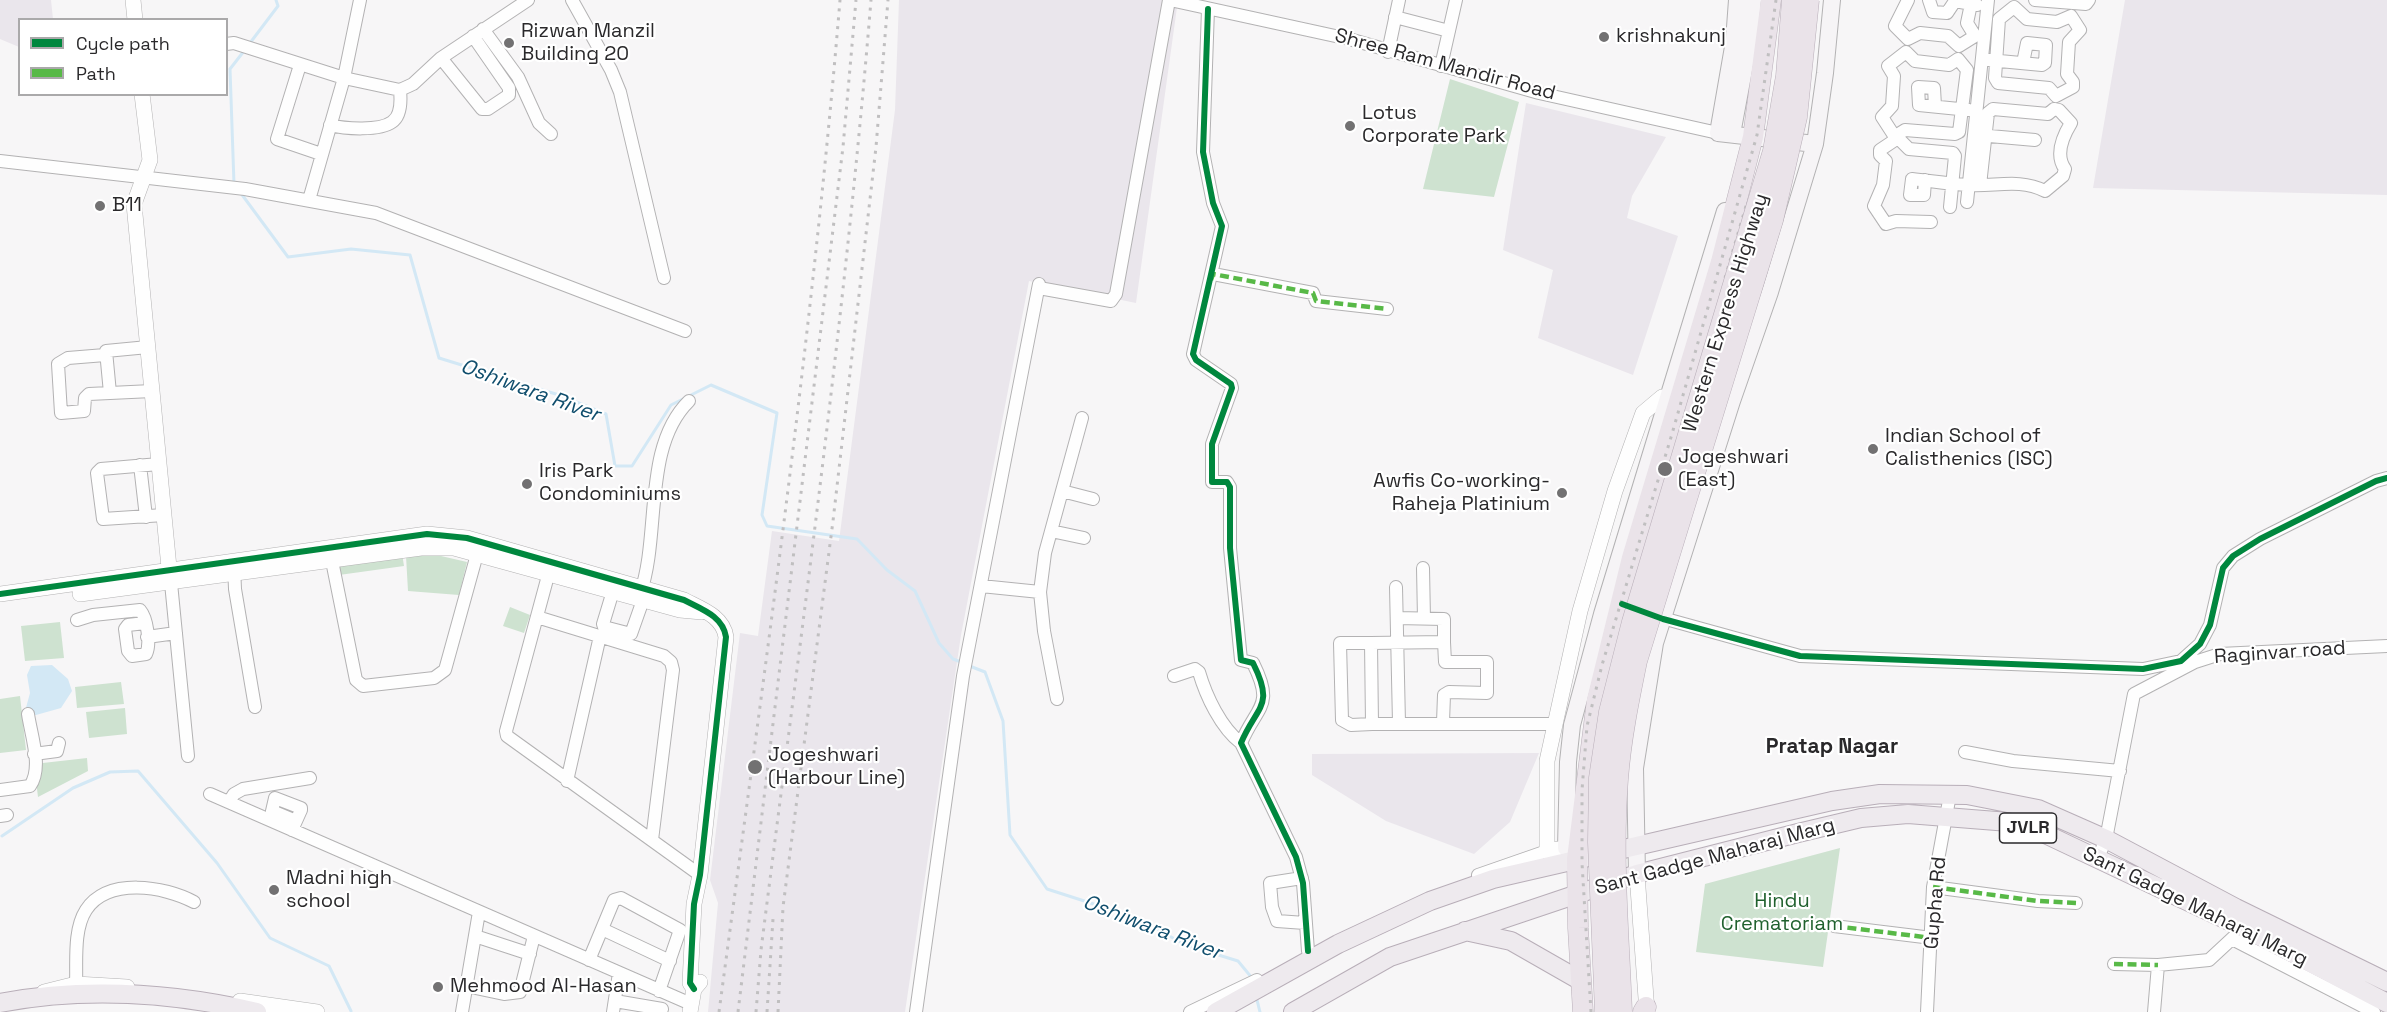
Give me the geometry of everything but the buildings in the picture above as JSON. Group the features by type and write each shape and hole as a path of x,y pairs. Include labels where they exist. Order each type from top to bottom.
{"highway":[{"path":"1583,1012 1574,851 1597,700 1614,612 1632,558 1673,397 1721,262 1738,135 1771,0"},
{"name":"Western Express Highway","path":"1605,1012 1598,842 1599,778 1609,712 1632,622 1771,161 1781,114 1792,0"},
{"name":"Western Express Highway","path":"1622,1012 1616,883 1618,779 1626,718 1637,661 1791,152 1802,77 1809,0"}],"main road":[{"path":"1737,0 1734,41 1738,135"},
{"path":"1738,135 1753,0"},
{"path":"1738,135 1758,74 1766,0"},
{"path":"1637,874 1635,768 1655,643 1770,292 1815,144 1832,0"},
{"path":"1738,135 1815,144"},
{"name":"JVLR","path":"1574,851 1636,846 1832,801 1880,794 1967,795 2038,809 2106,838 2236,908 2387,982"},
{"name":"Sant Gadge Maharaj Marg","path":"1293,1012 1378,962 1465,930 1637,874 1861,818 1908,814 2009,822 2041,832 2098,858 2238,933 2387,1003"},
{"path":"1216,1012 1348,937 1430,901 1574,851"},
{"path":"1465,930 1511,941 1581,981"},
{"path":"0,1003 30,997 96,993 200,999 257,1012"}],"street":[{"path":"133,0 135,18"},
{"path":"309,200 344,78 360,0"},
{"path":"230,43 344,78 400,90 413,84 441,58 528,0"},
{"path":"572,0 611,70 620,92 664,278"},
{"path":"916,1012 963,676 1039,286 1111,301 1116,294 1170,0"},
{"name":"Shree Ram Mandir Road","path":"1170,0 1216,7 1349,39 1388,52 1539,93 1738,135"},
{"path":"1388,52 1399,0"},
{"path":"1441,66 1456,0"},
{"path":"1908,0 1895,26 1908,39 1920,33 1948,36 1959,46 1975,36 1967,24 1980,2"},
{"path":"1929,0 1933,12 1947,13 1954,1 1980,2"},
{"path":"2036,0 2086,4 2089,0"},
{"path":"1980,2 1982,59 1976,110 1980,135"},
{"path":"1216,7 1203,152 1213,203 1222,226 1213,274 1193,354 1196,360 1231,384 1232,388 1212,444 1212,482 1227,482 1230,487 1230,548 1241,660 1253,663 1264,685 1263,707 1249,726 1241,743"},
{"path":"2014,7 2027,19 2057,22 2071,15 2080,30 2069,42 2067,74 2073,82 2073,87 2060,96 2049,88 1998,83 1995,78 1995,61 1999,19 2014,7"},
{"path":"1395,17 1449,31"},
{"path":"441,58 483,109 488,109 509,95 509,88 478,33"},
{"path":"478,33 518,77 539,123 550,134"},
{"path":"1906,52 1915,61 1949,65 1958,59 1968,74 1962,109 1959,132 1955,134 1905,130 1897,135 1893,134 1882,117 1892,105 1894,76 1888,66 1889,63 1906,52"},
{"path":"1982,59 2023,63"},
{"path":"300,65 277,139 321,154"},
{"path":"330,125 360,129 389,124 395,120 399,110 400,90"},
{"path":"142,96 150,152 134,204 188,756"},
{"path":"1935,106 1976,110"},
{"path":"1925,180 1974,185 1998,185 2004,182 2034,184 2045,191 2048,190 2063,176 2065,169 2061,164 2062,136 2071,123 2059,110 2054,109 2048,114 1993,109 1988,113 1980,135 1974,185 1967,201"},
{"path":"1980,135 2035,140"},
{"path":"1930,222 1896,221 1886,224 1874,206 1883,184 1886,161 1880,154 1881,150 1898,138 1909,149 1953,153 1955,156 1950,207"},
{"path":"0,161 245,189 376,213 685,331"},
{"path":"1213,274 1313,293 1316,301 1387,309"},
{"path":"110,393 105,355 108,350 148,347"},
{"path":"105,355 68,358 58,364 60,411 82,412 87,395 152,391"},
{"path":"1547,851 1548,761 1580,611 1615,491 1643,413 1655,401 1673,397"},
{"path":"613,591 604,627 632,634 641,596 662,449 681,409 689,401"},
{"path":"1057,699 1044,632 1040,592 1041,575 1082,418"},
{"path":"159,464 101,469 97,473 103,519 164,515"},
{"path":"141,465 146,517"},
{"path":"1614,612 1663,619 1800,656 2143,669 2181,662 2200,644 2210,625 2223,568 2233,556 2260,539 2387,478"},
{"path":"1062,491 1093,499"},
{"path":"1052,531 1084,538"},
{"path":"0,594 53,592 373,548 479,548 641,596 680,610 705,612 720,621 726,637 698,893 693,904 691,1002 659,991 479,912 294,825 210,794"},
{"path":"479,548 549,573 613,591 641,596"},
{"path":"331,554 356,680 363,686 441,676 445,670 479,548"},
{"path":"234,568 255,707"},
{"path":"1423,568 1424,619"},
{"path":"549,573 507,736 700,875"},
{"path":"981,586 1040,592"},
{"path":"1396,587 1399,723"},
{"path":"0,604 53,592"},
{"path":"77,621 93,615 140,610 145,623 149,646 146,654 137,657 129,653 126,627 145,623"},
{"path":"537,617 663,656 671,662 673,670 651,840"},
{"path":"1397,618 1444,619 1445,662 1487,662 1487,693 1449,692 1444,695 1443,722"},
{"path":"147,637 176,633"},
{"path":"567,781 600,636"},
{"path":"1444,642 1340,643 1342,720 1351,725 1443,722 1555,724"},
{"path":"1371,643 1372,724"},
{"name":"Raginvar road","path":"2098,858 2106,838 2134,694 2195,662 2220,654 2387,646"},
{"path":"1174,676 1195,669 1200,672 1205,692 1234,738 1241,743 1296,857 1302,878 1308,951"},
{"path":"0,790 30,786 35,780 28,714"},
{"path":"34,754 52,746"},
{"path":"1965,752 2013,761 2120,771"},
{"path":"229,802 234,794 243,789 310,778"},
{"name":"Gupha Rd","path":"1927,1012 1933,887 1948,816 1950,795"},
{"path":"1190,1012 1259,979 1308,951 1348,937 1473,877 1547,851 1574,851"},
{"path":"1637,874 1646,1010"},
{"path":"1302,878 1270,883 1272,907 1277,921 1305,923"},
{"path":"76,984 80,928 85,911 98,899 126,888 141,886 178,894 194,902"},
{"path":"1933,887 2038,901 2076,903"},
{"path":"589,960 614,900 621,898 680,930 659,991"},
{"path":"462,1012 479,912"},
{"path":"1834,926 1932,938"},
{"path":"602,929 670,961"},
{"path":"2114,964 2158,965 2209,960 2238,933 2374,1012"},
{"path":"475,936 530,954"},
{"path":"466,987 504,994 520,992 534,936"},
{"path":"2154,1012 2158,965"},
{"path":"619,973 614,1007 662,1009"},
{"path":"1573,1012 1572,995 1581,981"},
{"path":"30,997 76,984 154,989 317,1012"}],"shaded area":[{"path":"0,0 51,0 53,18 18,18 18,47 0,39"},
{"path":"899,0 1178,0 1136,303 1029,281 961,635 905,1012 708,1012 718,903 710,880 740,633 758,636 772,531 839,541 895,110"},
{"path":"2125,0 2387,0 2387,195 2093,188"},
{"path":"1526,103 1666,137 1632,196 1627,218 1678,236 1633,375 1538,338 1553,270 1503,250"},
{"path":"1539,753 1510,822 1474,854 1386,821 1312,775 1312,754"}],"green space":[{"path":"1450,79 1519,102 1494,197 1423,189"},
{"path":"401,547 404,566 339,575 336,556"},
{"path":"406,556 441,556 467,562 459,595 408,591"},
{"path":"510,607 530,615 524,633 503,626"},
{"path":"60,622 64,658 25,661 21,626"},
{"path":"121,682 124,704 77,708 75,687"},
{"path":"20,696 26,750 0,753 0,699"},
{"path":"125,708 127,734 89,738 86,712"},
{"path":"87,758 88,771 38,797 34,764"},
{"name":"Hindu Crematoriam","path":"1840,848 1823,967 1696,952 1705,884"}],"water":[{"path":"52,665 68,679 72,691 61,708 36,715 24,715 30,693 27,675 31,666"}],"waterway":[{"name":"Oshiwara River","path":"250,43 278,6 276,0"},
{"name":"Oshiwara River","path":"234,184 230,69 244,51"},
{"name":"Oshiwara River","path":"240,192 288,257 351,249 410,255 439,358 559,395 606,414 615,466 632,466 671,405 711,385 777,413 762,515 767,526 857,539 887,570 915,591 939,643 953,659 961,662"},
{"name":"Oshiwara River","path":"967,665 985,672 1003,721 1010,835 1047,889 1134,917 1186,945 1238,961 1252,978"},
{"path":"2,836 73,788 110,772 138,771 217,863 270,938 329,966 351,1011"},
{"name":"Oshiwara River","path":"1256,996 1260,1012"}],"railway":[{"path":"719,1012 770,633 801,380 816,254 840,0"},
{"path":"738,1012 843,147 856,0"},
{"path":"756,1012 761,950 835,357 871,0"},
{"path":"778,1012 783,907 833,521 876,147 888,0"},
{"path":"1591,1012 1582,863 1582,790 1587,726 1602,665 1672,434 1757,135 1776,0"},
{"path":"1725,278 1746,206"},
{"path":"767,1012 773,919"}],"marked path":[{"path":"1211,280 1213,274 1313,293 1316,301 1387,309"},
{"path":"1933,887 2038,901 2076,903"},
{"path":"1834,926 1932,938"},
{"path":"2114,964 2158,965"}],"cycle path":[{"path":"1208,9 1203,152 1213,203 1222,226 1193,354 1196,360 1231,384 1232,388 1212,444 1212,482 1227,482 1230,487 1230,548 1241,660 1253,663 1263,689 1263,698 1258,713 1241,743 1296,857 1303,883 1308,951"},
{"path":"1622,604 1663,619 1800,656 2143,669 2181,661 2200,644 2210,625 2223,568 2233,556 2260,539 2376,481 2387,478"},
{"path":"0,594 427,534 467,538 684,600 704,610 721,624 726,637 700,875 694,904 690,983 694,989"}],"place":[{"name":"krishnakunj","path":"1604,37"},
{"name":"Rizwan Manzil Building 20","path":"509,43"},
{"name":"Lotus Corporate Park","path":"1350,126"},
{"name":"B11","path":"100,206"},
{"name":"Indian School of Calisthenics (ISC)","path":"1873,449"},
{"name":"Jogeshwari (East)","path":"1665,469"},
{"name":"Iris Park Condominiums","path":"527,484"},
{"name":"Awfis Co-working- Raheja Platinium","path":"1562,493"},
{"name":"Jogeshwari (Harbour Line)","path":"755,767"},
{"name":"Madni high school","path":"274,890"},
{"name":"Mehmood Al-Hasan","path":"438,987"}],"district":[{"name":"Pratap Nagar","path":"1832,747"}]}
